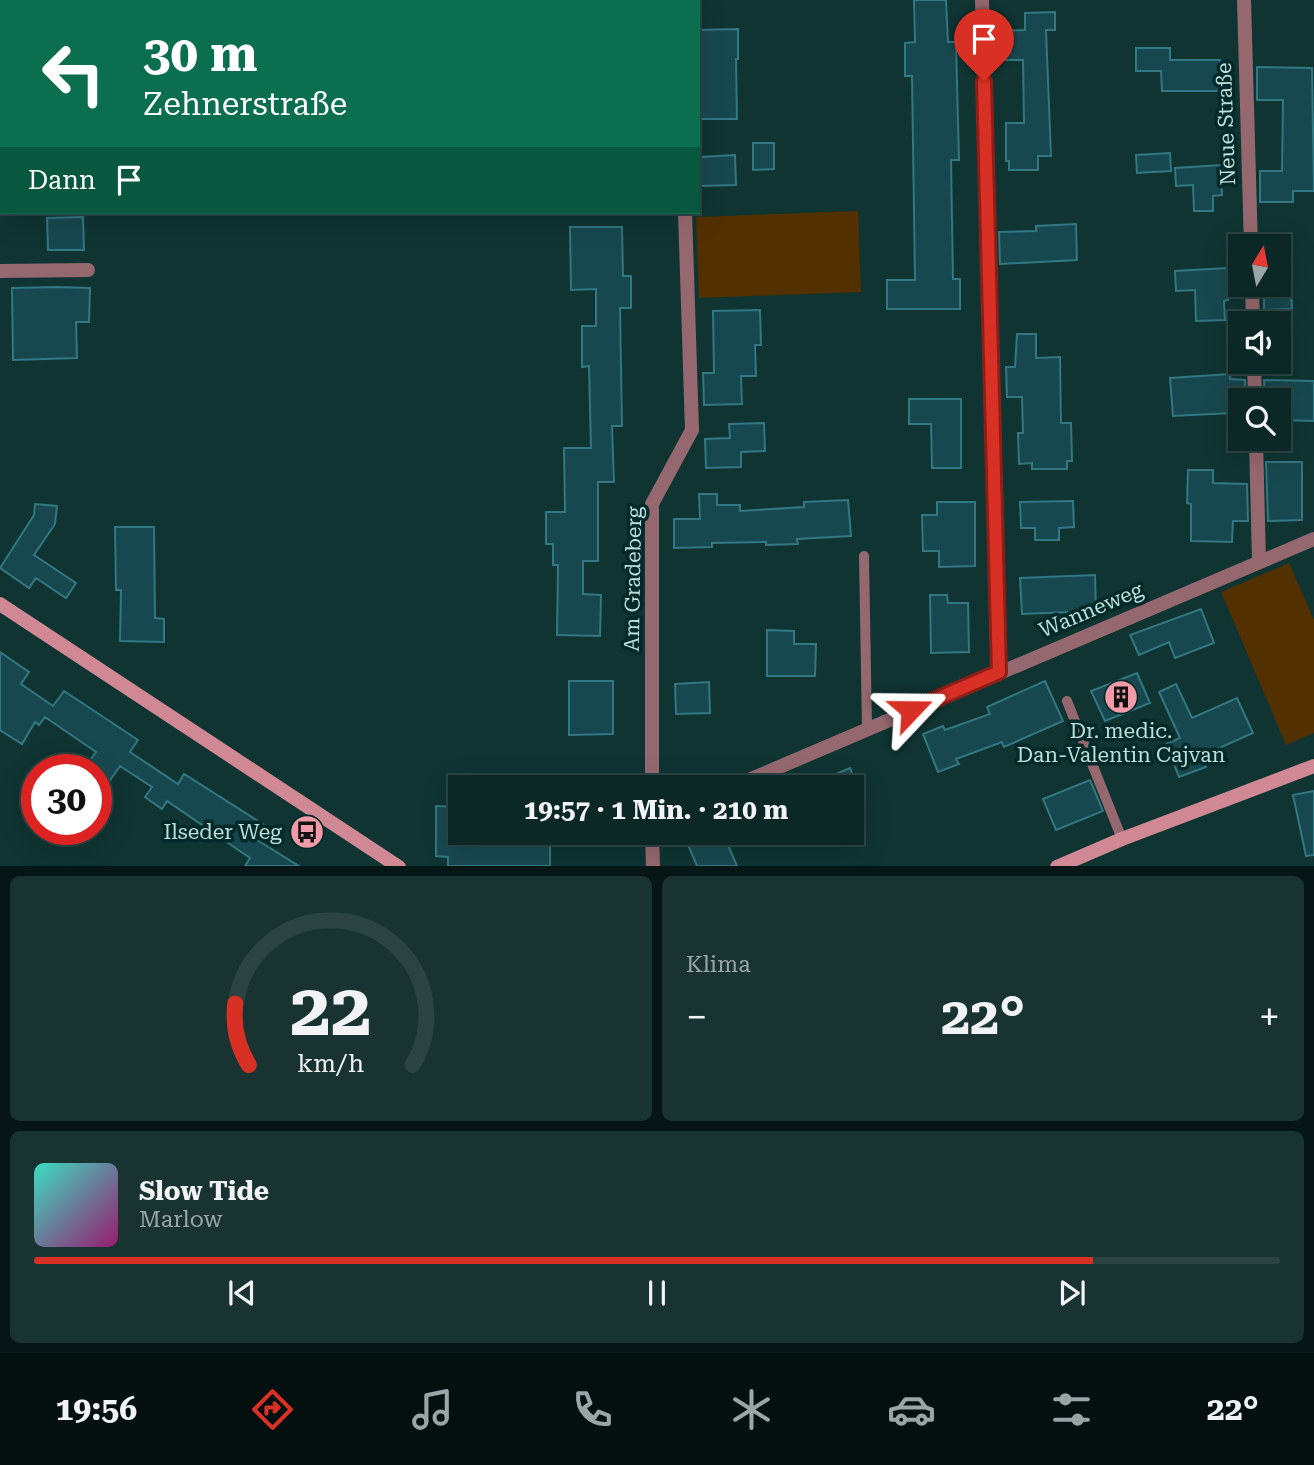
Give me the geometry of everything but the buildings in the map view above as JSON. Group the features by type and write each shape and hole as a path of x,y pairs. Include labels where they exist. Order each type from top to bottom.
{"street":[{"path":"982,0 999,672"},
{"name":"Neue Straße","path":"1244,0 1251,234"},
{"name":"Am Gradeberg","path":"652,775 652,503 692,430 685,214"},
{"path":"0,271 88,270"},
{"path":"1256,451 1259,562"},
{"name":"Wanneweg","path":"760,775 1314,539"},
{"path":"0,604 399,866"},
{"path":"1057,866 1314,766"},
{"path":"652,845 653,866"}],"lane":[{"path":"864,556 867,729"},
{"path":"1067,701 1122,839"}],"shaded area":[{"path":"858,211 861,292 699,298 696,217"},
{"path":"1289,563 1314,620 1314,733 1286,745 1221,592"}],"place":[{"name":"Dr. medic. Dan-Valentin Cajvan","path":"1121,697"},
{"name":"Ilseder Weg","path":"307,832"}],"route":[{"path":"911,710 999,672 984,81"}]}
